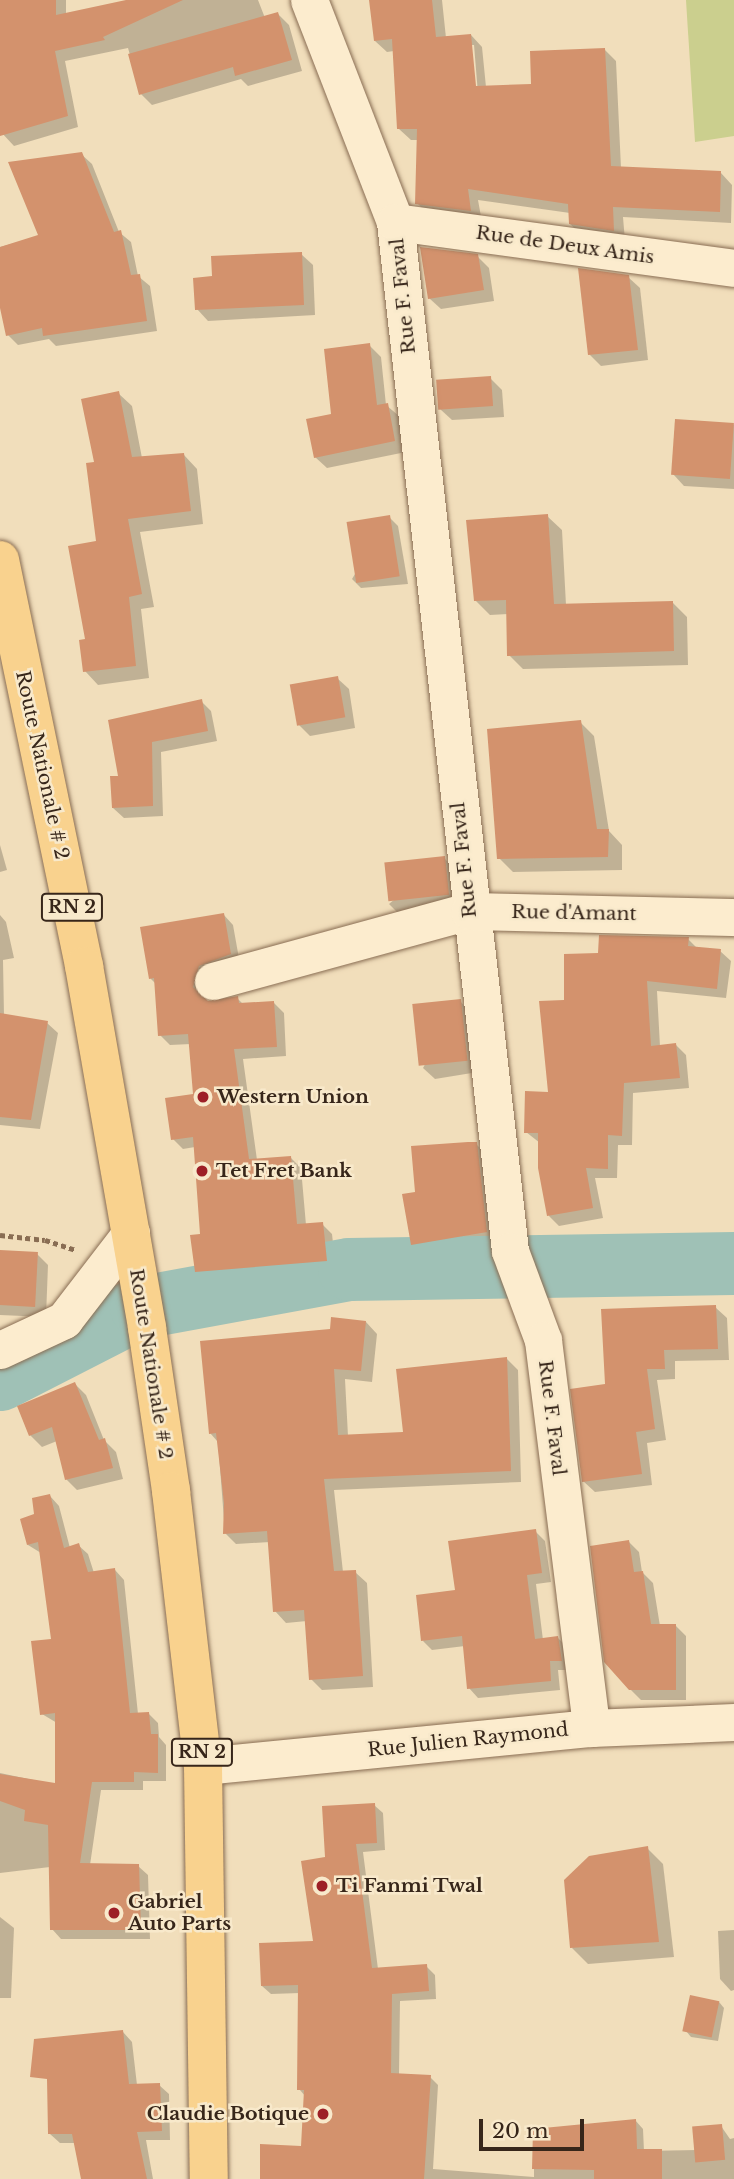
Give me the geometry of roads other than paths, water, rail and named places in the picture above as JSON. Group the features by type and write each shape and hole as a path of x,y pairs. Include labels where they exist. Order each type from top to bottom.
{"main road":[{"name":"Route Nationale # 2","path":"0,560 84,966 125,1250 148,1328 203,1766 209,2179"}],"street":[{"name":"Rue F. Faval","path":"309,0 395,222 469,911 510,1251 542,1340 590,1728"},
{"name":"Rue de Deux Amis","path":"395,222 734,268"},
{"name":"Rue d'Amant","path":"213,981 469,911 734,917"},
{"path":"0,1350 65,1320 125,1250"},
{"name":"Rue Julien Raymond","path":"203,1766 590,1728 734,1722"}],"waterway":[{"path":"0,1379 141,1307 349,1269 734,1263"}],"place":[{"name":"Western Union","path":"203,1097"},
{"name":"Tet Fret Bank","path":"202,1171"},
{"name":"Ti Fanmi Twal","path":"322,1886"},
{"name":"Gabriel Auto Parts","path":"114,1913"},
{"name":"Claudie Botique","path":"323,2114"}]}
